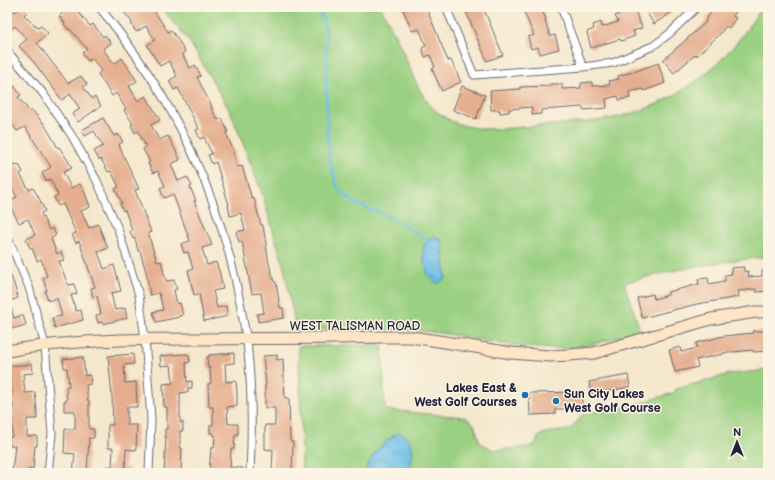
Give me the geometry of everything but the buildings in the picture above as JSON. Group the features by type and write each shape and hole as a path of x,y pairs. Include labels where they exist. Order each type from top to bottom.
{"street":[{"path":"99,7 123,36 157,87 181,129 204,178 220,223 236,280 248,353 251,415 250,473"},
{"path":"446,7 474,75 584,67 613,63 653,46 669,34 697,7"},
{"path":"561,7 584,67"},
{"path":"7,51 42,92 72,136 97,181 118,229 139,295 145,339 151,419 149,473"},
{"path":"7,236 28,286 45,345 52,434 48,473"},
{"name":"WEST TALISMAN ROAD","path":"7,351 84,341 145,339 411,337 511,353 550,356 570,355 594,353 711,319 756,312 768,312"}],"green space":[{"path":"161,7 381,7 400,45 420,91 430,105 447,119 458,124 483,129 496,129 603,120 636,112 658,103 699,79 717,64 734,46 761,7 768,7 768,257 695,267 624,283 640,330 605,341 578,347 550,349 532,348 440,333 406,330 296,330 284,267 261,190 231,113 191,44"},
{"path":"382,345 385,410 465,417 474,424 480,443 494,450 531,447 538,441 537,438 544,433 569,430 583,415 589,413 626,407 674,393 676,389 730,374 768,370 768,473 302,473 298,346"}],"water":[{"path":"435,236 442,241 446,278 437,284 428,275 424,262 423,248 428,240"},
{"path":"398,433 406,436 411,444 413,455 411,465 407,473 365,473 369,462 377,450"}],"waterway":[{"path":"317,7 323,19 326,32 327,132 330,162 337,186 344,195 357,204 389,217 428,240"}],"place":[{"name":"Lakes East & West Golf Courses","path":"525,395"},
{"name":"Sun City Lakes West Golf Course","path":"556,401"}]}
